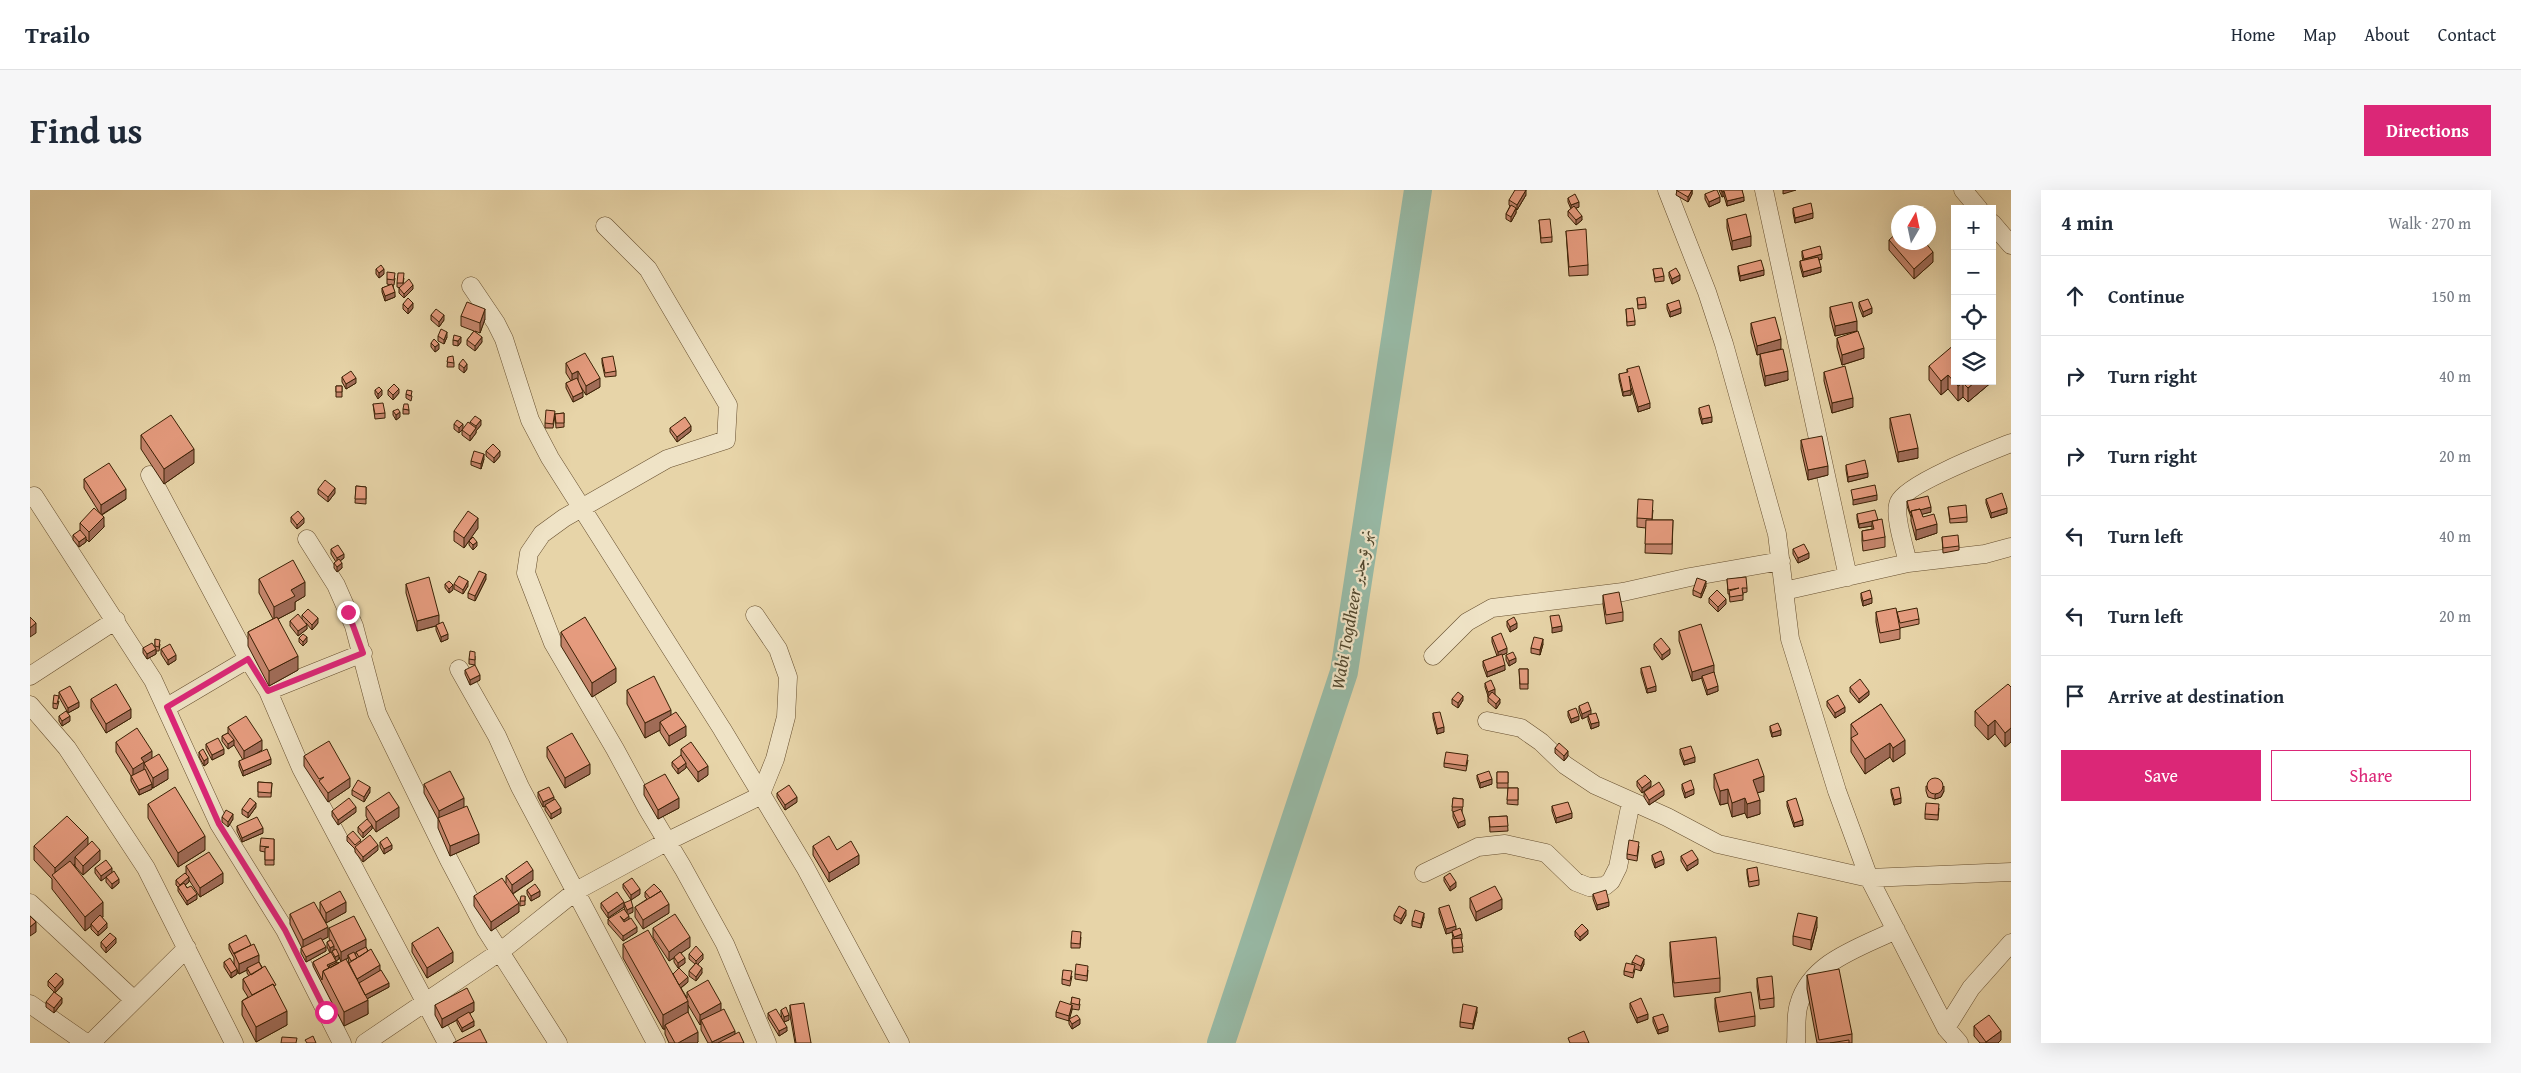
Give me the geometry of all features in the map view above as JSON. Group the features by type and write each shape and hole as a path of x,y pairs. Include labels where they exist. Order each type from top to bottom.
{"street":[{"path":"1667,190 1707,292 1724,344 1777,534 1782,561 1790,639 1837,791 1869,878 1946,1028 1959,1043"},
{"path":"1764,190 1848,577"},
{"path":"1963,190 1976,205"},
{"path":"605,226 648,269 728,405 726,440 667,459 542,534 529,553 526,573 553,643 647,808 668,841 725,944 767,1043"},
{"path":"1996,228 2011,245"},
{"path":"471,286 496,323 504,339 530,420 582,509 722,729 760,796 805,867 900,1043"},
{"path":"1908,563 1898,513 1899,502 1906,494 1925,481 2011,443"},
{"path":"150,475 248,659 268,691 301,768 447,1043"},
{"path":"30,498 34,496 116,620 167,707 219,824 285,930 342,1043"},
{"path":"307,539 336,585 354,626 363,653 378,713 454,869 486,930 558,1043"},
{"path":"1784,591 1908,563 1985,554 2011,547"},
{"path":"1433,656 1467,622 1492,608 1623,592 1690,576 1782,561"},
{"path":"365,1043 501,951 576,891 668,841 760,796 775,759 786,717 788,677 778,649 755,615"},
{"path":"30,676 116,620"},
{"path":"268,691 363,653"},
{"path":"167,707 248,659"},
{"path":"459,669 496,736 520,787 656,1043"},
{"path":"31,708 67,748 146,868 234,1043"},
{"path":"1487,721 1520,728 1565,765 1595,785 1718,844 1869,878 2011,872"},
{"path":"1424,873 1478,847 1505,844 1546,853 1576,882 1589,887 1605,886 1611,881 1618,867 1631,802"},
{"path":"30,903 134,1000"},
{"path":"1796,1043 1798,1006 1806,984 1825,965 1896,930"},
{"path":"1946,1028 1971,988 2011,943"},
{"path":"91,1043 187,948"},
{"path":"30,1004 86,1043"}],"building":[{"path":"1515,190 1526,190 1517,205 1509,200"},
{"path":"1676,190 1692,190 1688,197"},
{"path":"1717,190 1720,197 1709,202 1705,194"},
{"path":"1721,190 1742,190 1744,197 1727,201 1724,191 1722,192"},
{"path":"1575,194 1579,202 1571,205 1568,198"},
{"path":"1811,203 1813,213 1795,218 1793,208"},
{"path":"1511,205 1516,208 1511,217 1506,214"},
{"path":"1574,206 1582,216 1576,220 1568,211"},
{"path":"1746,214 1751,236 1732,241 1727,219"},
{"path":"1550,219 1552,237 1541,238 1539,220"},
{"path":"1586,229 1588,265 1569,267 1566,231"},
{"path":"1820,246 1822,254 1804,259 1802,251"},
{"path":"1898,250 1931,250 1933,252 1914,269"},
{"path":"1818,257 1821,267 1803,272 1800,261"},
{"path":"1761,260 1764,270 1740,276 1738,266"},
{"path":"381,265 384,269 379,273 376,269"},
{"path":"1662,268 1664,276 1655,278 1653,269"},
{"path":"1676,268 1680,275 1672,279 1669,272"},
{"path":"387,272 395,273 394,280 387,279"},
{"path":"398,273 404,273 403,283 397,283"},
{"path":"409,279 413,285 404,294 399,288"},
{"path":"392,284 395,292 385,296 382,288"},
{"path":"1645,297 1646,304 1638,305 1637,298"},
{"path":"408,298 413,303 408,309 403,304"},
{"path":"1868,299 1872,308 1863,312 1859,302"},
{"path":"1679,300 1681,308 1670,312 1667,304"},
{"path":"467,302 485,309 480,323 461,316"},
{"path":"1852,302 1857,321 1835,326 1830,307"},
{"path":"1633,308 1635,321 1627,322 1626,309"},
{"path":"436,309 444,315 439,322 431,315"},
{"path":"1775,317 1781,339 1757,346 1751,323"},
{"path":"441,329 447,332 444,340 438,336"},
{"path":"474,331 482,337 475,346 467,340"},
{"path":"1858,331 1864,348 1842,355 1837,338"},
{"path":"454,335 461,337 458,341 453,340"},
{"path":"434,339 439,344 435,347 431,343"},
{"path":"1951,347 1951,378 1948,375 1941,381 1929,366"},
{"path":"1783,349 1788,371 1765,376 1760,354"},
{"path":"585,353 600,378 586,386 578,371 572,374 566,363"},
{"path":"453,356 454,363 447,362 448,357"},
{"path":"613,356 616,371 605,373 602,358"},
{"path":"463,359 467,364 464,368 459,364"},
{"path":"1639,366 1650,403 1638,407 1629,376 1631,390 1623,392 1619,374 1628,372 1627,369"},
{"path":"1845,366 1853,398 1832,403 1824,372"},
{"path":"351,371 356,378 346,384 342,377"},
{"path":"577,378 583,392 573,397 566,383"},
{"path":"394,384 399,389 393,395 388,390"},
{"path":"336,386 342,386 342,392 336,392"},
{"path":"379,387 382,390 378,394 375,390"},
{"path":"407,390 412,391 411,396 406,394"},
{"path":"383,403 385,413 375,414 373,404"},
{"path":"404,404 408,404 409,410 403,409"},
{"path":"1709,405 1712,417 1702,419 1699,408"},
{"path":"398,409 400,412 396,415 393,411"},
{"path":"546,410 555,411 553,424 545,423"},
{"path":"564,413 564,423 556,423 555,414"},
{"path":"1910,414 1918,448 1898,452 1890,418"},
{"path":"171,415 194,449 164,469 141,435"},
{"path":"475,416 481,420 476,426 470,422"},
{"path":"685,417 691,426 677,437 670,428"},
{"path":"457,420 463,424 459,428 454,424"},
{"path":"468,422 476,428 470,436 462,430"},
{"path":"1822,436 1828,466 1808,470 1801,440"},
{"path":"493,444 500,451 494,458 486,451"},
{"path":"474,451 484,454 481,464 471,461"},
{"path":"1865,460 1868,473 1848,477 1846,465"},
{"path":"109,463 126,489 101,505 84,479"},
{"path":"325,480 335,488 328,497 318,489"},
{"path":"1875,485 1877,495 1853,500 1851,490"},
{"path":"356,486 366,487 366,499 355,499"},
{"path":"2002,493 2007,508 1991,513 1986,499"},
{"path":"1928,496 1931,507 1911,511 1910,513 1907,501"},
{"path":"1638,499 1653,500 1652,519 1637,518"},
{"path":"1966,505 1967,517 1950,519 1948,507"},
{"path":"94,508 104,517 89,532 80,523"},
{"path":"1920,509 1923,517 1934,514 1937,524 1916,530 1911,511"},
{"path":"1875,510 1878,520 1859,524 1857,514"},
{"path":"298,511 304,518 297,525 291,517"},
{"path":"468,511 478,518 464,538 454,531"},
{"path":"1882,519 1885,537 1863,541 1862,531 1874,529 1872,521"},
{"path":"1646,520 1673,520 1672,544 1645,544"},
{"path":"80,530 86,537 79,542 73,535"},
{"path":"1958,535 1959,546 1943,548 1942,537"},
{"path":"473,537 477,542 473,545 469,541"},
{"path":"1804,544 1809,553 1798,558 1793,549"},
{"path":"338,545 344,554 337,558 331,549"},
{"path":"339,559 342,563 337,567 334,563"},
{"path":"293,560 305,582 291,590 295,596 274,607 259,579"},
{"path":"479,571 486,574 475,596 468,593"},
{"path":"459,576 468,581 463,590 454,584"},
{"path":"429,577 439,615 417,621 406,584"},
{"path":"1746,577 1747,588 1742,588 1743,595 1730,597 1729,591 1739,588 1728,590 1727,579"},
{"path":"1697,578 1706,581 1701,594 1693,590"},
{"path":"449,581 453,585 449,589 445,584"},
{"path":"1717,590 1726,599 1718,607 1709,598"},
{"path":"1870,590 1872,598 1863,601 1861,593"},
{"path":"1619,592 1623,612 1606,615 1603,595"},
{"path":"1896,608 1900,629 1880,633 1876,612"},
{"path":"1917,608 1919,619 1900,623 1897,612"},
{"path":"308,609 318,618 312,625 302,615"},
{"path":"298,614 307,625 298,631 290,621"},
{"path":"1559,615 1562,626 1552,628 1550,616"},
{"path":"30,617 36,623 30,628"},
{"path":"277,617 298,656 269,671 248,632"},
{"path":"585,617 616,668 592,683 561,632"},
{"path":"1514,617 1517,623 1510,627 1507,621"},
{"path":"443,622 448,634 441,637 436,625"},
{"path":"1701,624 1714,665 1692,672 1679,631"},
{"path":"1501,633 1507,648 1498,652 1492,637"},
{"path":"303,634 307,637 303,642 299,638"},
{"path":"1534,637 1543,639 1540,650 1531,648"},
{"path":"1661,638 1670,649 1662,655 1654,644"},
{"path":"155,639 160,640 159,647 155,646"},
{"path":"152,643 156,649 147,654 143,648"},
{"path":"170,644 176,655 168,660 161,649"},
{"path":"470,651 475,652 475,660 469,659"},
{"path":"1513,652 1516,658 1509,661 1506,655"},
{"path":"1502,654 1505,665 1487,672 1483,661"},
{"path":"475,665 480,675 470,680 465,670"},
{"path":"1650,666 1656,686 1647,689 1641,668"},
{"path":"1519,669 1528,669 1528,684 1520,684"},
{"path":"1714,672 1718,686 1707,690 1702,676"},
{"path":"654,676 671,710 645,723 627,690"},
{"path":"1860,679 1869,691 1859,699 1850,687"},
{"path":"1491,680 1495,689 1488,692 1485,683"},
{"path":"116,684 131,709 106,724 91,699"},
{"path":"2008,684 2011,687 2011,728 2005,733 1995,720 1988,726 1975,711"},
{"path":"70,686 79,702 68,708 59,692"},
{"path":"1458,692 1463,696 1458,703 1452,699"},
{"path":"1492,692 1500,699 1496,704 1488,697"},
{"path":"54,695 59,696 57,704 53,703"},
{"path":"1838,695 1845,707 1835,713 1827,701"},
{"path":"1588,702 1591,710 1582,714 1579,706"},
{"path":"1881,704 1905,740 1893,748 1890,743 1865,759 1851,738 1858,734 1851,724"},
{"path":"1576,708 1579,716 1571,719 1568,711"},
{"path":"66,711 70,716 62,721 59,716"},
{"path":"676,712 686,726 669,736 660,722"},
{"path":"1440,712 1444,727 1437,729 1433,713"},
{"path":"1596,713 1599,722 1591,724 1588,715"},
{"path":"246,716 262,740 244,751 228,727"},
{"path":"1778,723 1781,730 1772,733 1770,726"},
{"path":"137,728 152,751 141,758 144,762 133,769 116,742"},
{"path":"228,733 234,740 228,744 222,736"},
{"path":"572,733 590,764 565,778 547,747"},
{"path":"218,738 224,749 212,755 206,744"},
{"path":"329,741 350,778 328,793 319,781 324,777 319,779 304,756"},
{"path":"691,742 708,766 698,772 681,749"},
{"path":"1559,743 1568,751 1564,756 1555,748"},
{"path":"1691,746 1695,757 1684,761 1680,749"},
{"path":"203,749 208,758 204,761 199,752"},
{"path":"267,749 271,759 243,771 239,761"},
{"path":"1446,752 1468,755 1466,766 1444,763"},
{"path":"159,754 168,769 153,778 144,763"},
{"path":"681,755 686,763 678,769 672,762"},
{"path":"1758,759 1764,776 1753,780 1760,800 1747,804 1745,798 1732,803 1728,789 1720,791 1714,774"},
{"path":"145,769 152,784 139,790 131,776"},
{"path":"450,771 464,798 439,811 424,784"},
{"path":"1489,771 1492,779 1480,783 1477,775"},
{"path":"1497,772 1508,772 1508,783 1497,783"},
{"path":"665,774 679,798 658,810 644,785"},
{"path":"1645,775 1651,781 1642,788 1637,781"},
{"path":"1932,778 1938,778 1943,783 1941,792 1932,794 1927,789 1927,783"},
{"path":"358,780 370,787 364,797 352,790"},
{"path":"1691,780 1694,789 1685,793 1682,784"},
{"path":"258,782 272,783 271,793 258,792"},
{"path":"1659,782 1664,790 1649,800 1644,792"},
{"path":"789,785 797,797 785,805 777,793"},
{"path":"175,787 205,836 178,853 148,804"},
{"path":"549,787 554,797 543,802 538,792"},
{"path":"1899,787 1901,798 1894,800 1891,789"},
{"path":"1508,788 1518,788 1518,800 1507,800"},
{"path":"389,792 399,807 376,822 366,807"},
{"path":"250,798 256,803 248,813 242,809"},
{"path":"349,798 356,807 338,820 332,811"},
{"path":"1453,798 1463,799 1463,807 1452,807"},
{"path":"1796,798 1803,820 1794,823 1787,801"},
{"path":"555,799 561,808 551,814 545,805"},
{"path":"1568,802 1572,813 1556,818 1552,806"},
{"path":"1926,803 1939,804 1938,815 1925,814"},
{"path":"467,806 479,834 450,846 438,818"},
{"path":"1461,809 1465,820 1458,823 1453,812"},
{"path":"226,810 233,814 228,822 222,817"},
{"path":"67,816 88,837 55,868 34,846"},
{"path":"1507,816 1508,826 1490,827 1489,817"},
{"path":"257,817 263,828 242,838 237,826"},
{"path":"367,819 372,825 363,833 358,827"},
{"path":"353,831 361,840 355,845 347,836"},
{"path":"370,835 378,845 363,857 355,847"},
{"path":"829,836 837,850 851,841 859,855 829,873 813,846"},
{"path":"387,837 392,845 384,849 380,842"},
{"path":"261,838 274,839 274,860 265,860 265,848 269,847 260,846"},
{"path":"1629,840 1639,842 1637,856 1627,854"},
{"path":"92,841 100,850 83,866 75,857"},
{"path":"1692,850 1698,859 1687,866 1681,856"},
{"path":"1661,851 1664,859 1655,863 1652,855"},
{"path":"209,852 223,873 200,888 186,866"},
{"path":"106,860 112,868 101,876 95,868"},
{"path":"70,861 103,902 85,917 52,875"},
{"path":"527,861 533,870 512,885 506,876"},
{"path":"1757,867 1759,880 1749,882 1747,869"},
{"path":"114,871 119,879 112,884 106,877"},
{"path":"185,873 189,877 180,885 176,880"},
{"path":"1450,873 1456,882 1450,887 1444,877"},
{"path":"502,878 519,903 491,922 474,896"},
{"path":"632,878 640,889 631,895 623,884"},
{"path":"184,883 187,888 191,886 197,894 187,901 178,887"},
{"path":"535,884 540,891 531,896 527,890"},
{"path":"654,884 661,891 650,898 645,892"},
{"path":"1495,886 1502,899 1476,912 1470,898"},
{"path":"1606,890 1609,902 1597,905 1593,894"},
{"path":"340,891 346,902 326,913 320,902"},
{"path":"661,891 669,904 643,920 635,907"},
{"path":"617,892 624,902 608,913 601,903"},
{"path":"521,896 525,896 525,901 520,901"},
{"path":"631,900 633,907 627,910 624,903"},
{"path":"314,902 328,927 303,940 290,914"},
{"path":"1449,905 1456,926 1446,929 1439,908"},
{"path":"1399,906 1406,910 1401,919 1394,915"},
{"path":"624,909 629,916 624,920 620,916 624,922 631,918 637,927 623,936 608,919"},
{"path":"1415,910 1424,913 1421,924 1412,921"},
{"path":"1798,913 1817,917 1811,940 1793,936"},
{"path":"675,914 690,937 669,952 653,928"},
{"path":"100,915 107,923 98,932 91,924"},
{"path":"30,916 36,922 30,927"},
{"path":"354,916 366,939 341,952 329,928"},
{"path":"1582,924 1588,930 1580,937 1575,931"},
{"path":"438,927 453,952 427,968 412,943"},
{"path":"1460,928 1462,934 1454,937 1452,931"},
{"path":"648,930 688,1001 663,1015 623,944"},
{"path":"1072,931 1081,932 1080,944 1071,943"},
{"path":"110,933 116,938 106,948 101,942"},
{"path":"246,935 251,945 234,954 229,944"},
{"path":"1716,937 1720,978 1674,983 1670,942"},
{"path":"321,938 326,947 306,957 301,948"},
{"path":"1461,938 1463,947 1453,948 1452,939"},
{"path":"331,940 334,946 330,948 327,942"},
{"path":"254,944 259,955 239,964 234,953"},
{"path":"696,946 703,954 696,961 689,954"},
{"path":"366,947 368,951 359,957 356,952"},
{"path":"336,949 339,955 335,957 332,951"},
{"path":"371,949 380,965 357,979 349,963"},
{"path":"331,952 336,961 327,965 329,968 323,971 322,980 313,962"},
{"path":"354,952 357,958 351,961 348,955"},
{"path":"680,952 685,958 678,963 674,957"},
{"path":"1636,955 1644,959 1641,966 1632,962"},
{"path":"230,958 237,969 231,973 224,962"},
{"path":"346,959 368,1000 344,1012 323,971"},
{"path":"259,962 262,968 251,975 247,968"},
{"path":"339,963 330,968 329,966"},
{"path":"696,963 702,968 696,977 689,971"},
{"path":"1626,963 1635,965 1633,973 1624,971"},
{"path":"1076,964 1088,966 1087,976 1075,974"},
{"path":"265,966 276,985 274,986 273,984 252,995 243,979"},
{"path":"679,968 688,977 679,985 673,974"},
{"path":"1839,969 1852,1034 1819,1040 1807,975"},
{"path":"381,970 389,983 365,995 359,983"},
{"path":"1063,970 1072,971 1070,981 1062,979"},
{"path":"56,973 63,979 55,988 48,981"},
{"path":"1772,976 1774,998 1760,1000 1757,978"},
{"path":"708,980 721,1003 700,1015 687,992"},
{"path":"273,984 287,1011 256,1027 242,1001"},
{"path":"467,988 474,1002 442,1019 435,1005"},
{"path":"54,992 62,998 54,1008 46,1002"},
{"path":"1751,992 1755,1016 1719,1022 1715,998"},
{"path":"1072,997 1080,999 1079,1005 1071,1003"},
{"path":"1641,998 1648,1014 1637,1018 1630,1003"},
{"path":"1060,1001 1072,1005 1069,1016 1056,1012"},
{"path":"804,1003 811,1043 796,1043 790,1005"},
{"path":"1463,1004 1477,1007 1473,1024 1460,1022"},
{"path":"786,1007 789,1015 784,1017 781,1010"},
{"path":"724,1009 735,1031 712,1042 701,1020"},
{"path":"776,1009 787,1027 779,1031 768,1013"},
{"path":"469,1012 474,1021 462,1028 457,1019"},
{"path":"688,1012 698,1032 675,1043 665,1025"},
{"path":"1663,1014 1668,1026 1658,1030 1653,1017"},
{"path":"1077,1015 1080,1019 1072,1024 1069,1019"},
{"path":"1989,1015 2001,1031 1986,1042 1974,1026"},
{"path":"480,1029 487,1043 453,1043"},
{"path":"1584,1031 1589,1043 1570,1043 1568,1038"},
{"path":"739,1032 744,1043 718,1043"},
{"path":"313,1036 316,1043 307,1043 305,1040"},
{"path":"282,1037 297,1038 296,1043 281,1043"},
{"path":"1849,1040 1849,1043 1830,1043"}],"waterway":[{"name":"Wabi Togdheer نهر توجدير","path":"1221,1043 1344,672 1418,190"}],"route":[{"path":"326,1012 285,930 219,824 167,707 248,659 268,691 331,664 363,653 348,612"}]}
